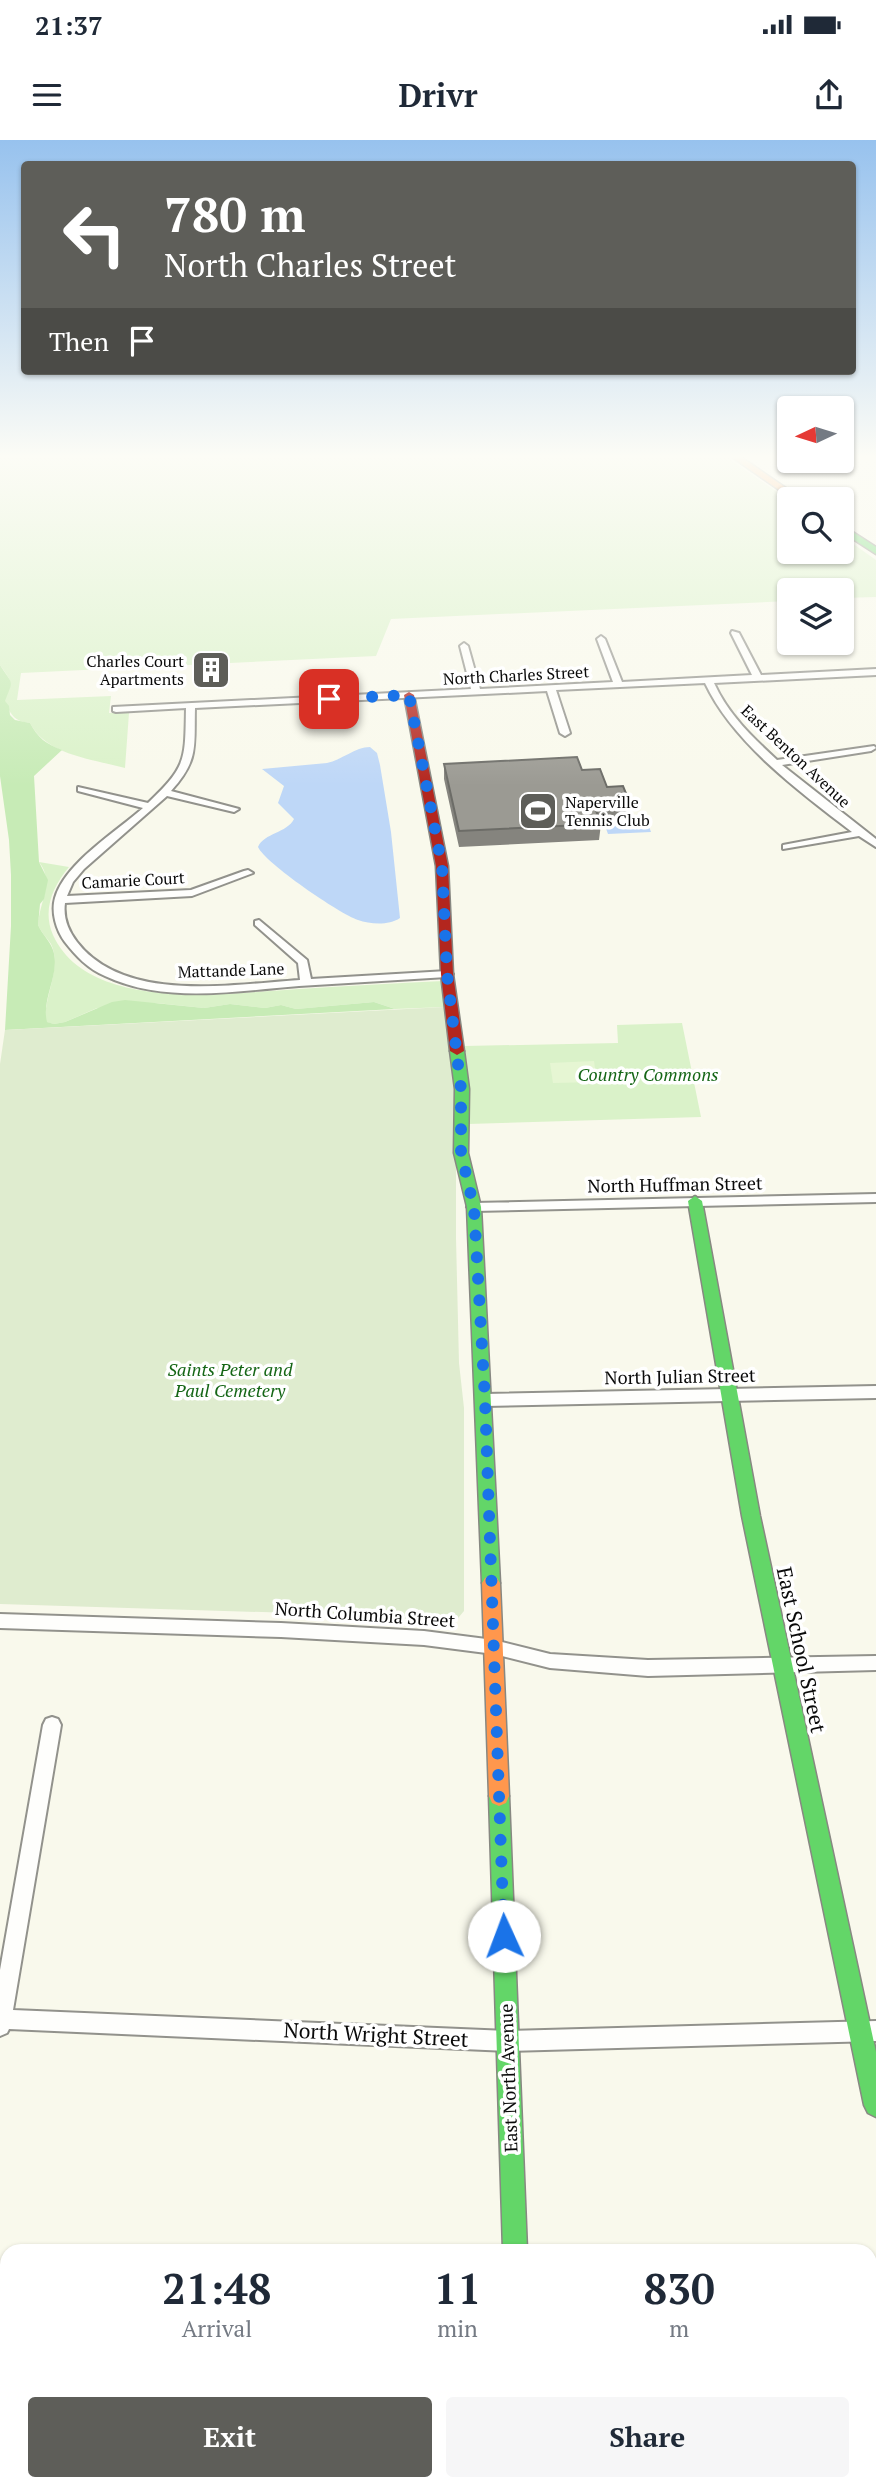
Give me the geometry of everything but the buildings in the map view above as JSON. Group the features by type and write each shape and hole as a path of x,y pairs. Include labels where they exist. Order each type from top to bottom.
{"street":[{"path":"735,633 758,678"},
{"path":"601,639 618,684"},
{"path":"464,646 476,691"},
{"name":"North Charles Street","path":"116,709 876,671"},
{"name":"East Benton Avenue","path":"708,680 725,712 777,764 834,815 874,841"},
{"path":"551,688 565,733"},
{"name":"East North Avenue","path":"409,695 442,866 447,974 461,1089 461,1153 474,1208 485,1400 515,2244"},
{"path":"59,900 68,880 80,867 164,792 185,768 189,756 191,706"},
{"path":"777,764 871,748"},
{"path":"81,789 147,806"},
{"path":"164,792 234,810"},
{"path":"787,847 861,833"},
{"name":"Camarie Court","path":"59,900 192,893 248,873"},
{"name":"Mattande Lane","path":"59,900 60,922 72,946 88,963 115,976 153,986 182,989 447,974"},
{"path":"258,923 303,962 306,983"},
{"name":"North Huffman Street","path":"474,1208 876,1198"},
{"name":"East School Street","path":"695,1201 728,1395 782,1666 868,2031 876,2105"},
{"name":"North Julian Street","path":"485,1400 876,1392"},
{"name":"North Columbia Street","path":"0,1621 307,1631 424,1638 494,1647 550,1661 648,1668 876,1663"},
{"path":"1,2023 52,1725"},
{"name":"North Wright Street","path":"1,2023 508,2041 868,2031"}],"green space":[{"path":"0,567 876,567 876,597 854,598 854,578 777,578 777,602 391,619 376,656 21,673 17,700 111,696 109,713 129,713 125,768 58,749 37,734 30,723 20,721 4,701 10,682 0,665"},
{"path":"0,665 11,682 5,701 10,715 15,720 30,723 43,740 62,750 34,776 39,862 48,880 44,899 40,904 38,925 52,947 55,959 47,1004 47,1022 65,1022 112,1002 125,1000 204,1008 230,1004 265,1008 281,1005 296,1009 374,1002 395,1009 5,1030 11,875 0,776"},
{"path":"39,862 69,867 58,882 51,899 50,926 53,935 71,960 97,977 128,988 200,995 443,981 445,1007 395,1009 374,1002 296,1009 281,1005 265,1008 230,1004 204,1008 156,1003 97,1008 65,1022 46,1022 55,963 51,944 38,925 46,885 44,870"},
{"name":"Saints Peter and Paul Cemetery","path":"445,1007 456,1086 459,1363 464,1408 464,1611 453,1624 356,1615 0,1604 0,1064 5,1030"},
{"name":"Country Commons","path":"682,1023 701,1117 468,1124 465,1046 618,1043 617,1025"},
{"path":"594,1061 597,1082 553,1083 550,1063"}],"water":[{"path":"370,747 377,753 380,765 391,832 400,918 385,923 373,923 349,916 288,876 258,847 265,839 291,824 294,819 278,803 284,786 262,769 327,763"},
{"path":"645,815 651,832 608,834 604,823 633,821 632,816"}],"traffic: fast":[{"path":"457,1051 462,1089 461,1153 474,1207 491,1583"},
{"path":"695,1201 751,1516 876,2105"},
{"path":"499,1796 515,2244"}],"traffic: slow":[{"path":"491,1583 499,1796"}],"traffic: jam":[{"path":"409,695 442,866 447,974 457,1051"}],"place":[{"name":"Charles Court Apartments","path":"211,670"},
{"name":"Naperville Tennis Club","path":"538,811"}],"route":[{"path":"329,699 409,695 442,866 447,974 461,1089 461,1153 474,1208 485,1400 504,1936"}]}
